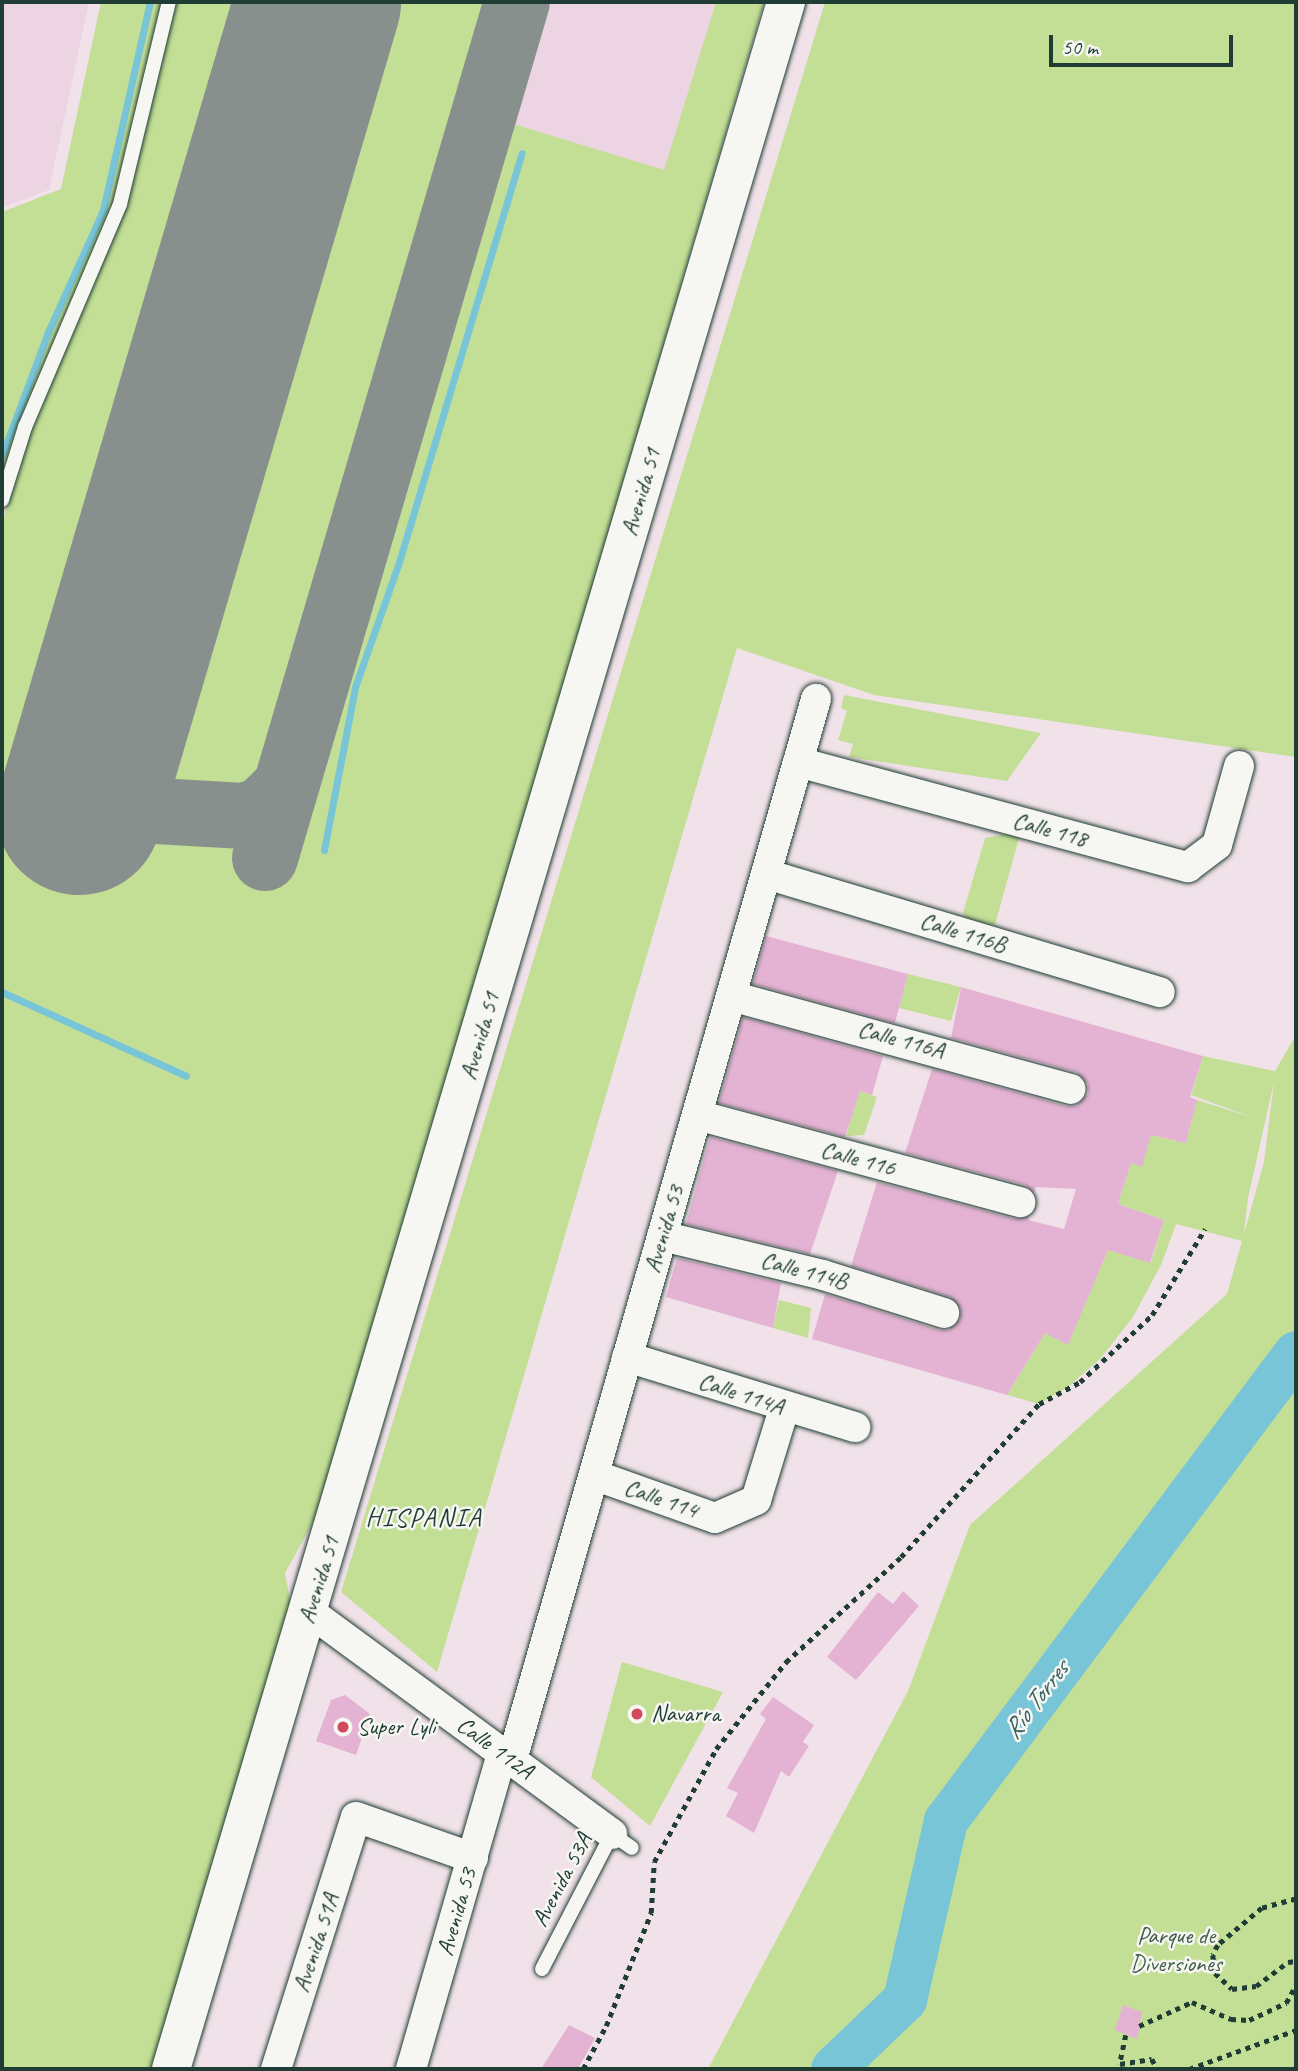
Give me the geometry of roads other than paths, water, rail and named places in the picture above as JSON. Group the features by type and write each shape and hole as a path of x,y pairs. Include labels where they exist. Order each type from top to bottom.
{"main road":[{"name":"Avenida 51","path":"171,2069 310,1612 786,2"}],"street":[{"name":"Avenida 53","path":"411,2069 473,1858 594,1475 816,699"},
{"name":"Calle 118","path":"798,762 1188,867 1217,845 1239,766"},
{"name":"Calle 116B","path":"766,874 1160,992"},
{"name":"Calle 116A","path":"731,996 1071,1089"},
{"name":"Calle 116","path":"697,1115 1020,1202"},
{"name":"Calle 114B","path":"662,1236 823,1275 944,1313"},
{"name":"Calle 114A","path":"627,1357 784,1409 855,1427"},
{"name":"Calle 114","path":"594,1475 715,1518 756,1500 784,1409"},
{"name":"Calle 112A","path":"310,1612 622,1841"},
{"name":"Avenida 51A","path":"276,2069 356,1817 473,1858"}],"lane":[{"path":"2,500 25,427 120,204 169,2"},
{"name":"Avenida 53A","path":"542,1969 622,1841"}],"waterway":[{"path":"2,455 48,332 103,210 150,2"},
{"path":"324,850 355,687 399,562 522,153"},
{"path":"2,992 186,1076"},
{"name":"Río Torres","path":"833,2069 905,2000 946,1821 1296,1353"}],"place":[{"name":"Navarra","path":"637,1714"},
{"name":"Super Lyli","path":"343,1727"}],"district":[{"name":"HISPANIA","path":"424,1518"}],"park label":[{"name":"Parque de Diversiones","path":"1176,1950"}]}
